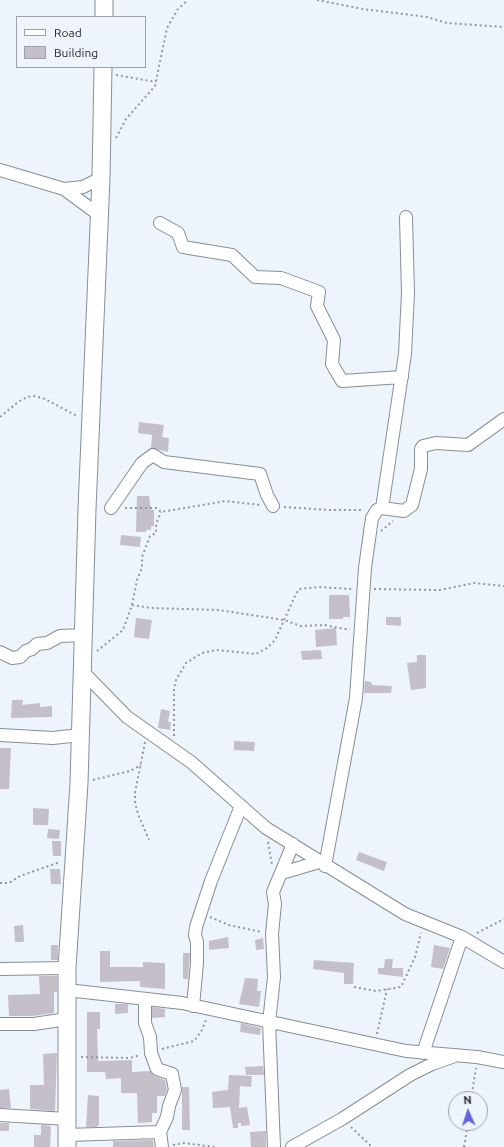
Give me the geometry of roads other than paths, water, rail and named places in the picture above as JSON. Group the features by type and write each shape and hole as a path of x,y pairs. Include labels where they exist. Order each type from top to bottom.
{"main road":[{"path":"104,0 104,16"},
{"path":"67,1134 67,990 79,783 90,424 98,214 102,152 103,69"}],"street":[{"path":"0,170 64,190 98,214"},
{"path":"64,190 83,186 101,178"},
{"path":"322,864 356,698 364,589 372,518 379,509 405,354 408,294 406,217"},
{"path":"160,224 178,233 183,247 232,255 255,277 281,278 319,292 317,306 334,340 332,364 342,381 402,377"},
{"path":"379,509 404,511 412,505 415,498 420,469 421,449 423,446 436,443 468,445 504,419"},
{"path":"110,508 142,463 153,455 164,462 260,474 267,495 273,506"},
{"path":"0,652 12,658 20,656 26,651 32,649 37,644 47,643 60,636 84,635"},
{"path":"83,667 127,717 213,780 266,828 405,914 462,937 504,962"},
{"path":"0,735 53,738 80,735"},
{"path":"193,1006 197,964 197,942 194,935 200,912 241,806"},
{"path":"274,1147 269,1022 274,977 272,934 275,904 273,892 293,844"},
{"path":"282,873 322,864"},
{"path":"423,1053 462,937"},
{"path":"0,969 68,968"},
{"path":"67,990 193,1006 374,1045 423,1053 477,1057 504,1062"},
{"path":"145,999 145,1023 150,1037 151,1053 157,1069 172,1074 175,1090 169,1106 168,1117 160,1132 162,1147"},
{"path":"0,1024 34,1024 67,1019"},
{"path":"292,1147 342,1118 410,1075 432,1064 457,1055"},
{"path":"0,1115 67,1134 160,1132"}]}
